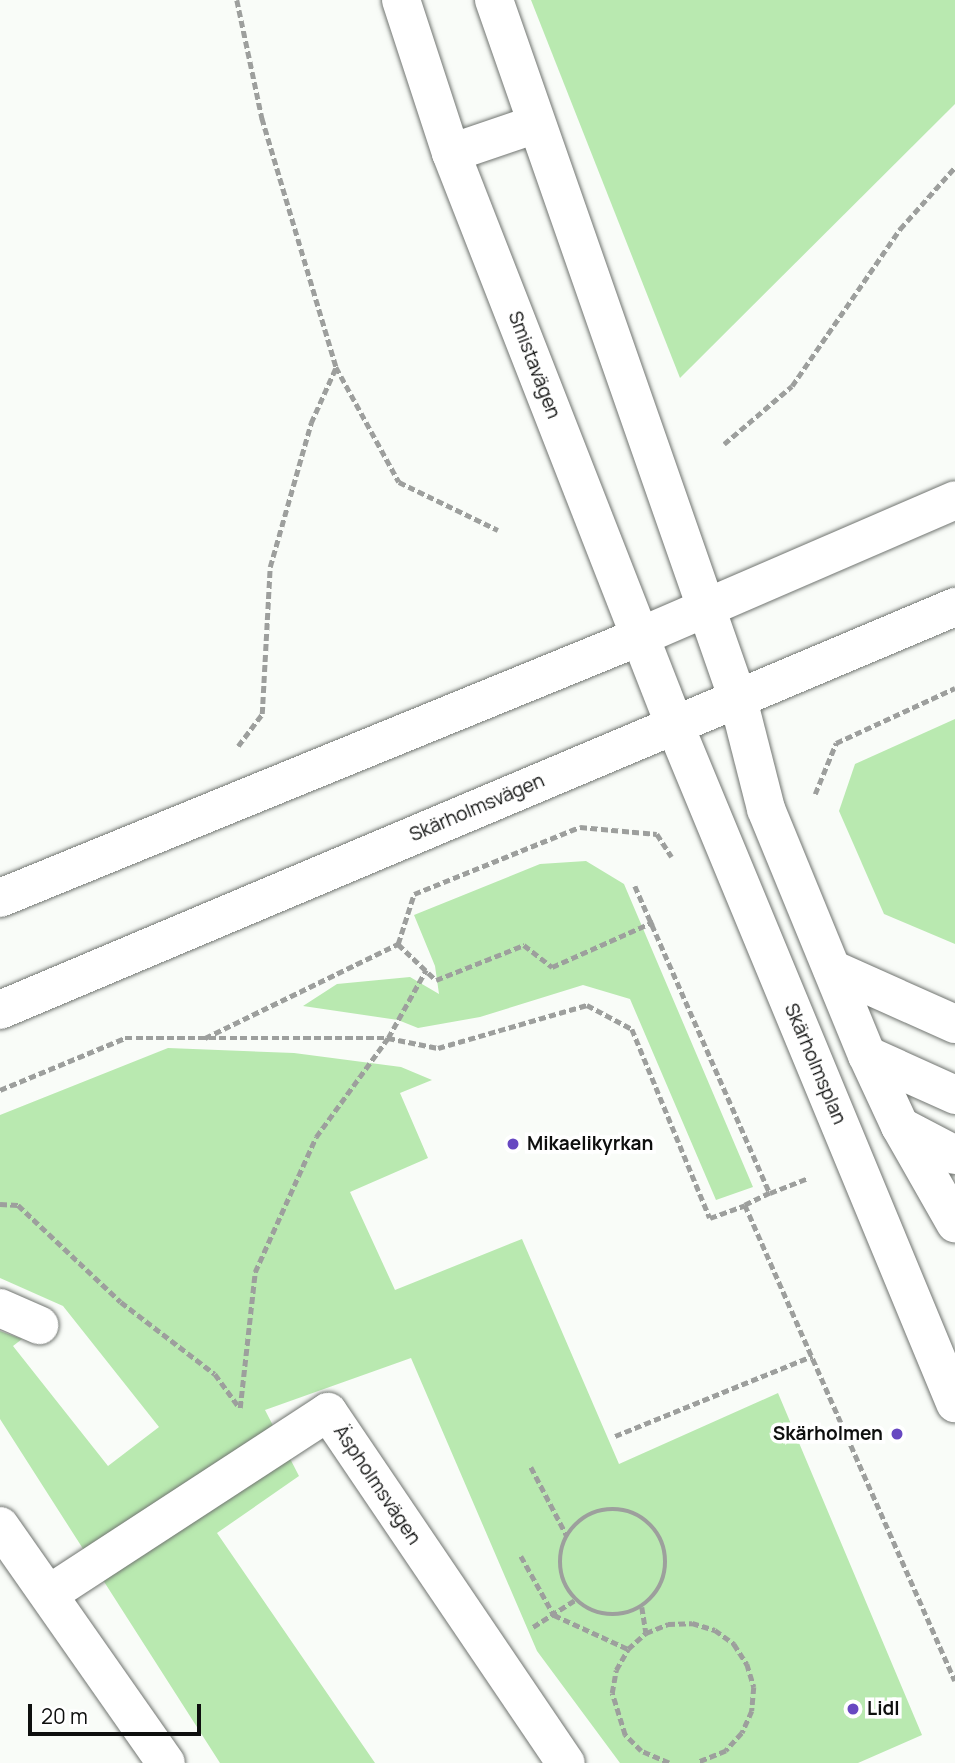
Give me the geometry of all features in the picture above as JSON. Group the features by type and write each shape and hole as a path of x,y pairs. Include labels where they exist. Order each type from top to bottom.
{"main road":[{"name":"Smistavägen","path":"401,0 451,153 675,726"},
{"path":"494,0 708,606 738,699 766,809 867,1055 900,1126 955,1223"},
{"path":"451,153 536,124"},
{"path":"0,898 129,849 639,637 955,500"},
{"name":"Skärholmsvägen","path":"0,1010 955,607"},
{"name":"Skärholmsplan","path":"675,726 955,1403"},
{"path":"832,968 955,1024"},
{"path":"867,1055 955,1095"},
{"path":"900,1126 955,1155"},
{"path":"0,1308 39,1325"},
{"name":"Äspholmsvägen","path":"49,1594 328,1412 566,1763"},
{"path":"0,1526 166,1763"}],"path":[{"path":"237,0 262,118 336,367 399,482 498,530"},
{"path":"724,444 792,386 900,229 955,167"},
{"path":"231,755 262,714 270,567 311,423 336,367"},
{"path":"811,803 836,743 955,688"},
{"path":"205,1038 398,943 414,894 580,827 657,834 679,869"},
{"path":"635,886 770,1193"},
{"path":"398,943 436,980 524,945 552,967 653,922"},
{"path":"240,1408 255,1272 316,1137 388,1038 426,970"},
{"path":"0,1090 125,1038 388,1038 438,1048 587,1005 632,1029 710,1218 813,1176"},
{"path":"0,1204 18,1205 121,1302 215,1374 240,1408 264,1454"},
{"path":"745,1205 955,1681"},
{"path":"615,1436 812,1356"},
{"path":"531,1467 567,1536"},
{"path":"608,1509 625,1510 655,1528 664,1544 664,1579 642,1607 607,1615 575,1600 560,1569 567,1536 577,1522 608,1509"},
{"path":"520,1556 554,1615 628,1649"},
{"path":"642,1607 646,1633"},
{"path":"668,1763 641,1751 625,1735 615,1715 612,1693 616,1670 628,1649 646,1633 668,1624 691,1623 715,1630 734,1644 747,1664 754,1688 752,1711 742,1733 726,1751 697,1763"}],"green space":[{"path":"531,0 955,0 955,104 680,378"},
{"path":"955,719 955,944 884,914 839,811 855,764"},
{"path":"586,861 624,884 753,1187 716,1200 630,999 583,985 480,1017 418,1028 398,1020 303,1006 337,984 410,977 439,994 435,966 414,915 540,864"},
{"path":"168,1048 294,1053 401,1067 432,1080 400,1093 428,1158 350,1192 395,1290 522,1239 619,1464 778,1393 922,1735 858,1763 620,1763 537,1651 411,1358 265,1410 299,1476 217,1533 375,1763 220,1763 0,1419 0,1331 22,1339 13,1346 108,1466 159,1427 63,1306 0,1278 0,1115"}],"place":[{"name":"Mikaelikyrkan","path":"513,1144"},
{"name":"Skärholmen","path":"897,1434"},
{"name":"Lidl","path":"853,1709"}]}
